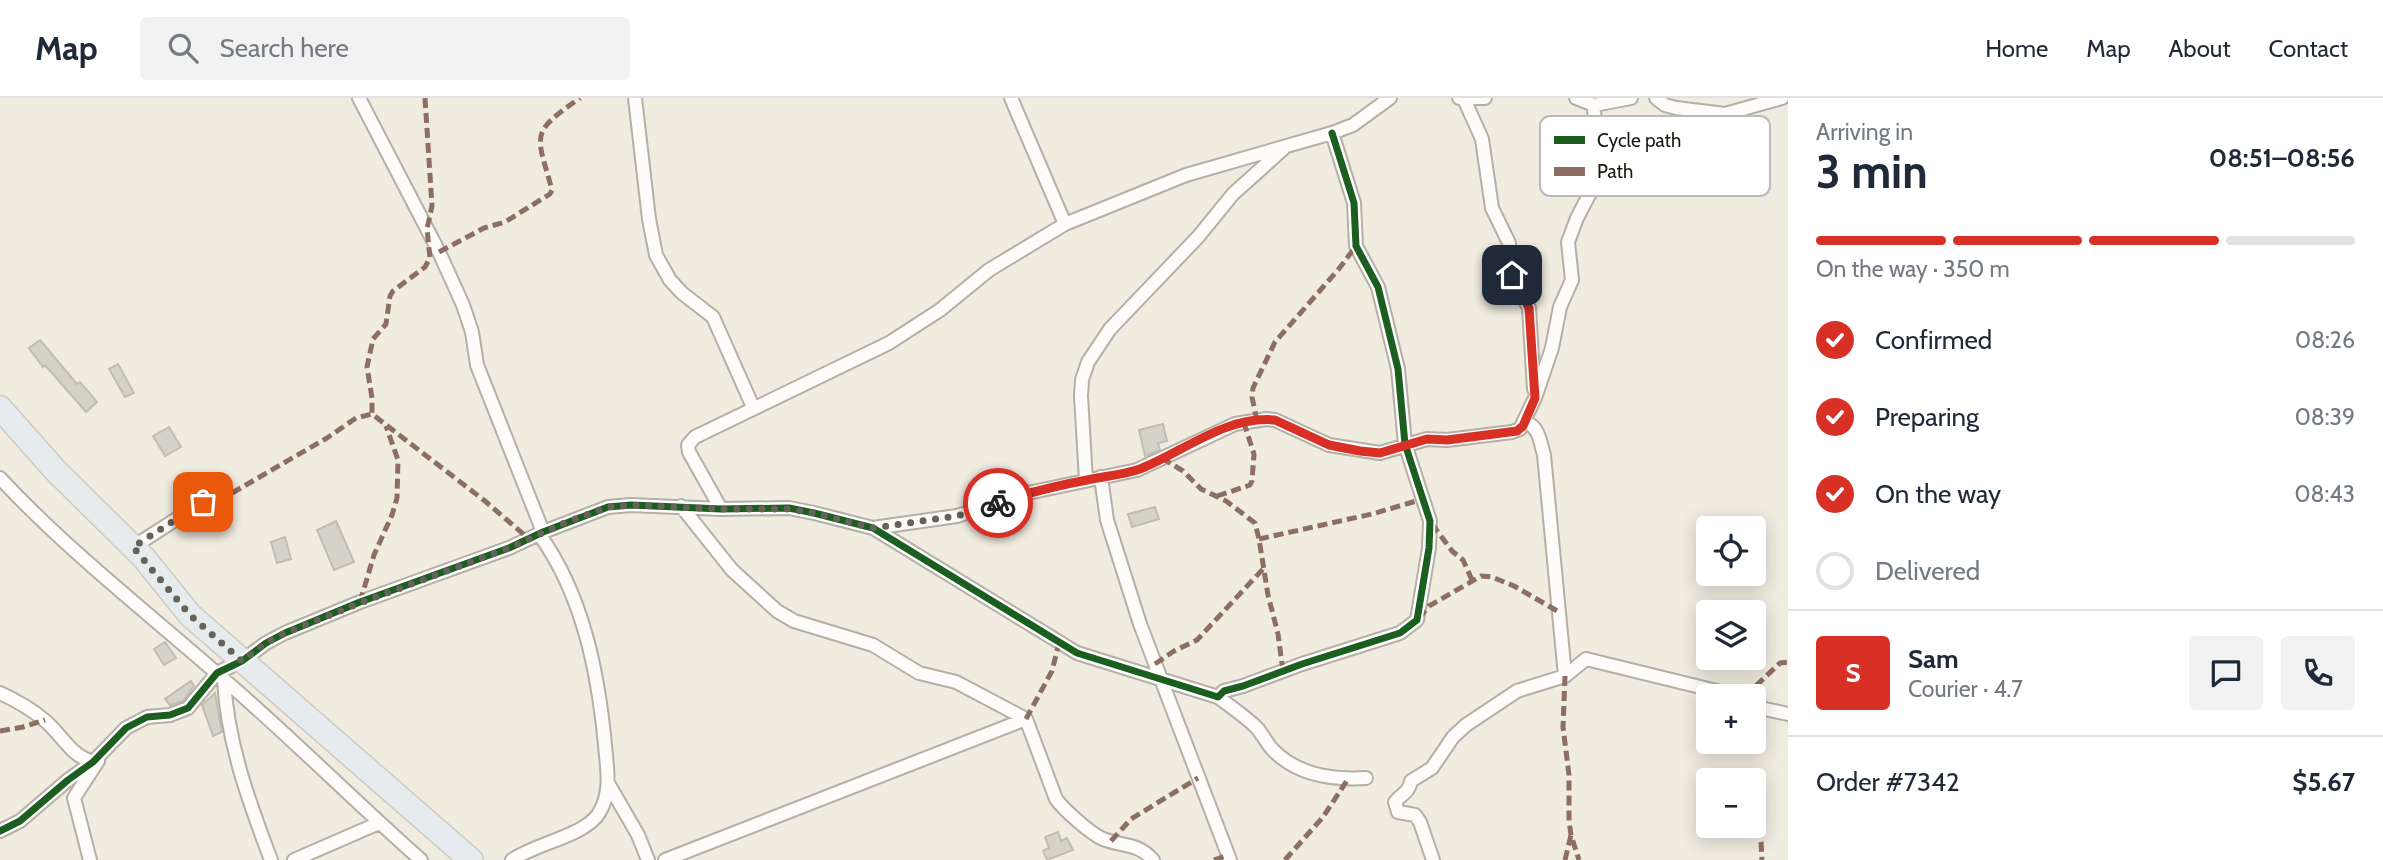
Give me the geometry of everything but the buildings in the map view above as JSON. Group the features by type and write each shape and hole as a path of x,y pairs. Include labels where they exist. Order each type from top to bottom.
{"highway":[{"path":"2,413 133,547 190,615 471,860"}],"street":[{"path":"359,98 439,252 463,305 472,332 477,365 541,533 579,611 589,645 603,724 608,783 606,800 589,826 532,848 512,860"},
{"path":"635,98 649,219 656,255 676,287 713,317 753,407"},
{"path":"1011,98 1065,224"},
{"path":"721,509 689,452 688,445 695,437 890,343 940,310 989,270 1065,224 1186,175 1353,125 1390,98"},
{"path":"1485,98 1462,99 1482,139 1493,208 1510,243 1509,264 1512,275 1529,308 1535,398"},
{"path":"1576,98 1594,105 1611,104 1631,98"},
{"path":"1656,98 1665,105 1676,108 1725,114 1783,98"},
{"path":"1594,105 1594,116"},
{"path":"1218,697 1224,691 1400,633 1417,620 1429,548 1430,521 1405,444 1398,369 1392,342 1378,287 1356,246 1354,203 1332,133"},
{"path":"1086,480 1081,396 1082,380 1088,362 1110,329 1198,237 1233,194 1286,147"},
{"path":"873,528 957,516 1023,494 1137,470 1235,425 1266,419 1275,420 1329,445 1360,451 1386,452 1427,439 1447,440 1520,429 1535,398 1552,348 1560,307 1572,280 1568,242 1588,196"},
{"path":"1524,422 1532,424 1536,430 1546,463 1565,676"},
{"path":"1101,477 1107,520 1140,624 1230,860"},
{"path":"0,478 71,546 221,676 421,860"},
{"path":"133,547 203,502"},
{"path":"90,860 74,798 97,759 125,728 147,717 180,713 221,676 266,643 285,633 509,548 608,507 631,505 789,509 873,528 1077,653 1218,697 1259,730 1272,750 1292,766 1321,775 1348,779 1366,778"},
{"path":"681,506 732,570 777,611 794,621 873,645 919,673 956,682 1026,719 1056,799 1065,811 1100,838 1139,848 1153,860"},
{"path":"1433,860 1420,822 1415,815 1398,812 1395,802 1405,794 1411,781 1439,761 1440,755 1453,737 1466,724 1517,691 1565,676 1586,659 1696,686"},
{"path":"221,676 226,710 244,784 271,860"},
{"path":"0,693 45,720 75,753 97,759"},
{"path":"1766,709 1788,714"},
{"path":"665,860 1026,719"},
{"path":"0,831 20,821 97,759"},
{"path":"608,783 638,835 648,860"},
{"path":"294,860 379,823"}],"marked path":[{"path":"425,98 432,206 427,229 430,258 425,267 393,291 386,324 373,339 367,367 372,414 485,501 529,539"},
{"path":"439,252 484,228 505,222 550,194 552,190 543,157 541,136 552,120 580,98"},
{"path":"1257,421 1253,388 1275,342 1356,246"},
{"path":"232,493 327,438 356,418 372,414"},
{"path":"1217,496 1250,485 1252,481 1254,454 1244,423"},
{"path":"360,602 374,555 397,498 398,460 386,426"},
{"path":"1162,458 1183,471 1201,489 1226,501 1255,523 1283,671"},
{"path":"1259,539 1372,514 1423,499"},
{"path":"1432,524 1452,551 1463,560 1472,580"},
{"path":"1155,664 1197,640 1263,569"},
{"path":"1419,618 1429,606 1481,576 1492,577 1514,586 1559,612"},
{"path":"1026,719 1052,671 1059,643"},
{"path":"1758,684 1780,663 1788,662"},
{"path":"1565,676 1563,727 1569,775 1569,821 1579,860"},
{"path":"0,731 45,720"},
{"path":"1111,841 1131,819 1198,778"},
{"path":"1285,860 1323,817 1348,779"},
{"path":"1565,860 1571,835"},
{"path":"1760,838 1762,860"},
{"path":"1214,860 1228,855"}],"cycle path":[{"path":"0,831 20,821 93,762 126,728 147,717 170,715 188,708 217,673 242,661 266,643 360,602 509,548 608,507 631,505 721,509 789,508 873,528 1077,653 1218,697 1224,691 1400,633 1417,620 1429,548 1430,521 1405,444 1398,369 1378,287 1356,246 1354,203 1332,133"}],"way so far":[{"path":"203,502 133,547 190,615 242,661 285,633 509,548 590,512 608,507 631,505 789,509 873,528 957,516 998,503"}],"route":[{"path":"998,503 1023,494 1137,470 1220,430 1266,419 1275,420 1329,445 1380,453 1427,439 1447,440 1517,431 1523,426 1535,398 1529,308 1512,275"}]}
